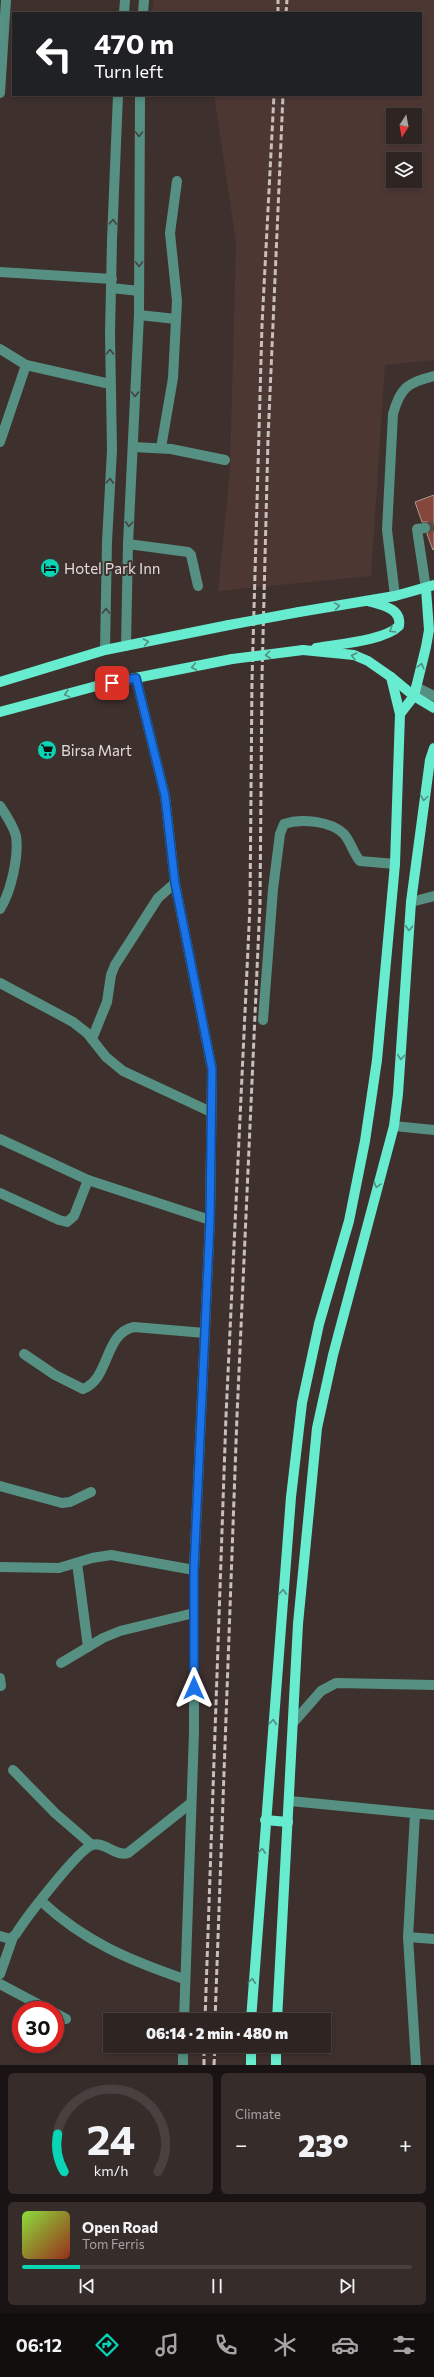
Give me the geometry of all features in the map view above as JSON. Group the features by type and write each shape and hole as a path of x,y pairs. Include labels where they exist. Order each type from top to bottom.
{"main road":[{"path":"0,682 105,650 229,625 395,596 430,587 431,637 415,691 400,714"},
{"path":"0,712 100,685 232,659 303,650 362,640 390,632 399,626 399,616 396,612 368,601"},
{"path":"303,650 354,655 368,661 415,691 434,708"},
{"path":"251,2013 290,1497 302,1403 320,1324 349,1221 365,1140 377,1060 395,864 400,714 391,677"},
{"path":"278,2013 298,1624 317,1428 333,1355 394,1126 398,1094 411,902 430,760 434,748"},
{"path":"265,1820 288,1822"},
{"path":"251,2053 251,2065"},
{"path":"276,2053 276,2065"}],"street":[{"path":"0,93 6,0"},
{"path":"124,12 126,0"},
{"path":"143,12 144,0"},
{"path":"105,650 112,450 110,384 111,284 118,96"},
{"path":"126,646 128,544 139,315 140,96"},
{"path":"161,448 172,390 176,289 170,233 177,181"},
{"path":"0,272 111,284 139,291"},
{"path":"139,315 176,319"},
{"path":"0,349 26,365 110,384"},
{"path":"0,442 26,365"},
{"path":"395,596 387,530 394,414 398,397 405,388 419,380 434,376"},
{"path":"133,447 161,448 225,460"},
{"path":"424,528 417,528 430,587"},
{"path":"128,544 188,552 191,555 198,586"},
{"path":"136,678 165,796 175,883 191,972 208,1044 212,1069 210,1220 194,1570 192,1803 184,1980 184,2013"},
{"path":"415,691 434,696"},
{"path":"0,806 13,826 16,850 10,885 0,909"},
{"path":"263,1020 273,890 280,834 284,824 300,821 318,822 343,833 360,861 395,864"},
{"path":"92,1039 107,1002 111,975 115,965 158,898 175,883"},
{"path":"411,902 434,896"},
{"path":"0,983 73,1022 92,1039 106,1057 123,1071 211,1112"},
{"path":"394,1126 434,1130"},
{"path":"0,1139 88,1180 210,1220"},
{"path":"0,1192 60,1220 68,1222 74,1216 88,1180"},
{"path":"24,1354 55,1375 83,1389 91,1385 97,1378 114,1344 121,1333 127,1328 134,1327 205,1333"},
{"path":"0,1486 62,1503 70,1502 91,1492"},
{"path":"0,1568 59,1568 103,1555 111,1555 194,1570"},
{"path":"77,1563 88,1647"},
{"path":"61,1663 120,1631 194,1613"},
{"path":"293,1723 321,1691 336,1683 434,1685"},
{"path":"13,1770 44,1802 92,1845"},
{"path":"290,1801 434,1815"},
{"path":"0,1974 13,1937 80,1855 92,1845 100,1845 121,1854 128,1853 192,1803"},
{"path":"415,1814 408,1937 416,2065"},
{"path":"41,1901 63,1921 98,1943 121,1955 184,1980"},
{"path":"0,1936 6,1938 13,1937"},
{"path":"408,1937 434,1939"},
{"path":"0,1984 32,2001"},
{"path":"182,2065 183,2053"}],"shaded area":[{"path":"154,0 434,0 434,360 385,365 371,576 218,591 230,471 236,242 214,96 422,96 422,12 152,12"}],"building":[{"path":"434,495 433,550 427,534 431,527 428,522 422,522 415,502"}],"tunnel":[{"path":"425,528 434,526"}],"railway":[{"path":"278,0 278,12"},
{"path":"286,12 287,0"},
{"path":"205,2013 226,1416 250,906 252,680 262,325 274,96"},
{"path":"215,2013 237,1416 260,903 262,677 268,439 283,96"},
{"path":"204,2053 204,2065"},
{"path":"214,2065 215,2053"}],"place":[{"name":"Hotel Park Inn","path":"50,568"},
{"name":"Birsa Mart","path":"47,750"}],"route":[{"path":"112,683 136,678 154,746 165,796 175,883 191,972 208,1044 212,1069 208,1282 200,1414 194,1570 194,1688"}]}
